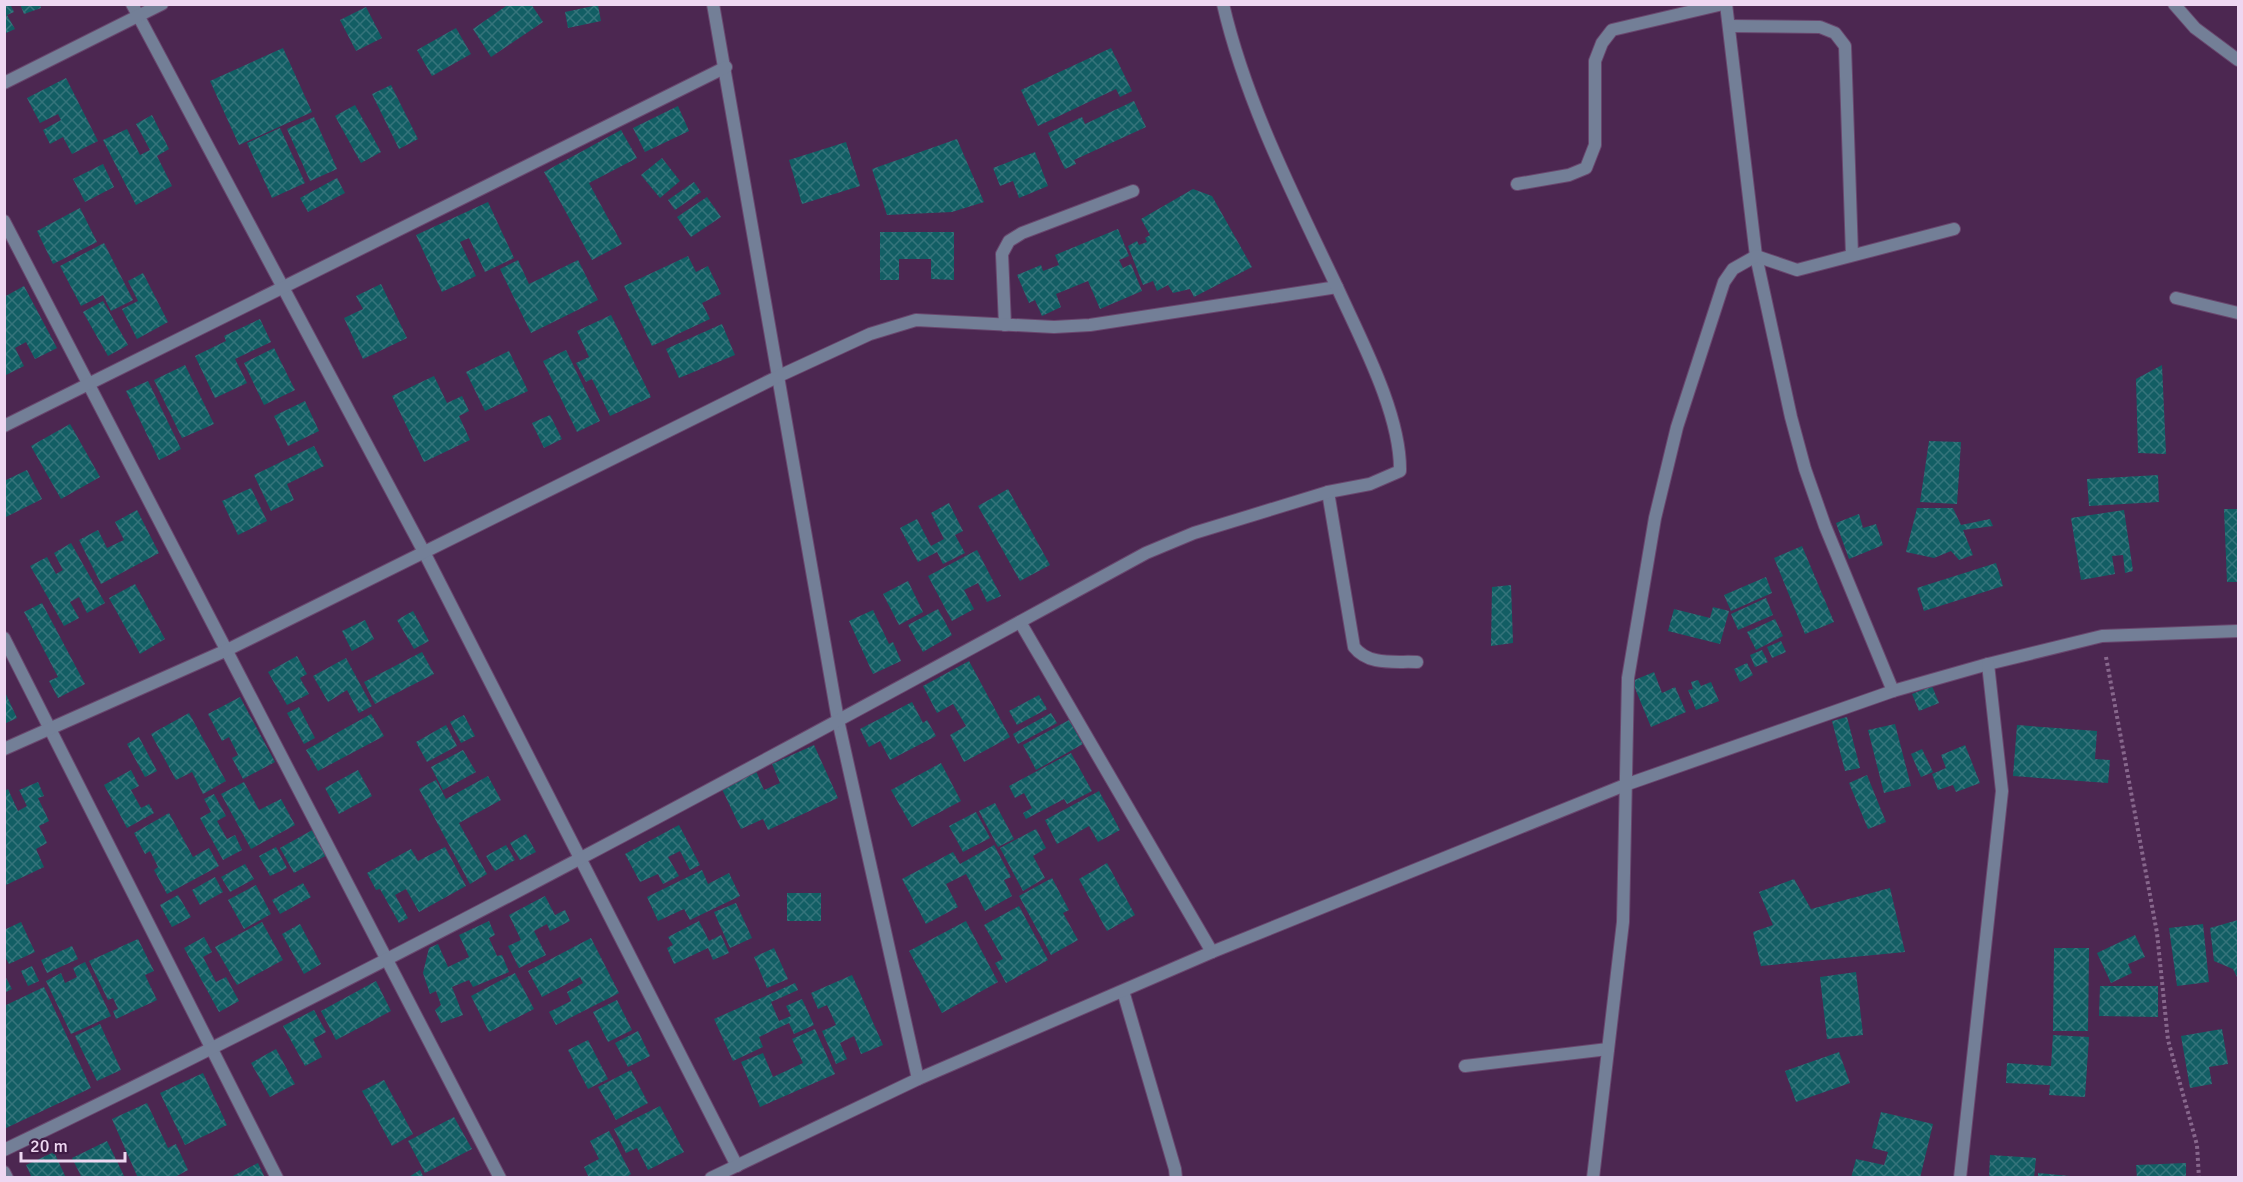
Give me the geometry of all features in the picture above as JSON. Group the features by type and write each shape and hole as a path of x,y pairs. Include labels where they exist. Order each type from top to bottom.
{"street":[{"path":"132,4 424,554 737,1166"},
{"path":"4,83 162,4"},
{"path":"712,4 726,67 838,720 918,1079"},
{"path":"4,1150 213,1050 387,961 1146,553 1194,533 1328,492 1370,484 1400,471 1401,455 1379,380 1260,118 1242,70 1223,4"},
{"path":"1517,184 1569,175 1586,168 1595,145 1595,61 1602,43 1612,30 1724,4 1729,26 1756,256 1805,469 1893,692"},
{"path":"2174,4 2195,28 2238,60"},
{"path":"1729,26 1820,27 1835,33 1845,46 1852,255"},
{"path":"4,426 726,67"},
{"path":"1005,325 1002,254 1009,241 1022,233 1133,191"},
{"path":"4,221 500,1178"},
{"path":"1593,1178 1623,922 1628,678 1655,518 1674,438 1724,282 1733,269 1756,256 1797,270 1954,229"},
{"path":"4,749 226,650 424,554 779,376 870,334 916,320 1054,327 1090,325 1337,287"},
{"path":"2176,298 2238,313"},
{"path":"1328,492 1354,647 1361,656 1372,661 1417,662"},
{"path":"1020,622 1212,952"},
{"path":"711,1178 918,1079 1212,952 1625,785 1893,692 1988,664 2102,636 2238,631"},
{"path":"4,638 277,1178"},
{"path":"1960,1178 2002,791 1988,664"},
{"path":"1123,991 1176,1178"},
{"path":"1465,1066 1608,1049"},
{"path":"4,1172 7,1178"}],"path":[{"path":"2102,636 2157,933 2168,1040 2197,1145 2199,1178"}],"building":[{"path":"4,4 10,4 14,12 7,15 15,29 4,34"},
{"path":"20,4 40,4 41,8 24,14"},
{"path":"509,4 531,4 543,22 491,57 473,29"},
{"path":"598,5 601,21 568,28 565,12"},
{"path":"366,7 382,38 356,51 340,20"},
{"path":"456,28 471,54 432,76 417,50"},
{"path":"283,48 312,112 239,145 210,81"},
{"path":"1111,48 1132,91 1120,97 1116,89 1038,126 1021,90"},
{"path":"66,78 98,141 72,154 63,137 50,144 43,130 61,120 58,114 40,123 27,98"},
{"path":"391,85 418,139 399,149 372,94"},
{"path":"1134,101 1146,127 1074,160 1076,164 1065,169 1048,133 1082,117 1085,124"},
{"path":"355,105 381,152 361,163 335,116"},
{"path":"678,106 689,131 645,152 633,128"},
{"path":"152,115 169,149 157,156 172,186 136,205 103,140 127,129 140,155 150,150 136,124"},
{"path":"314,117 337,169 310,181 287,129"},
{"path":"280,128 305,183 272,198 247,143"},
{"path":"621,130 637,158 589,183 622,244 592,260 544,172"},
{"path":"957,139 984,202 952,212 887,215 872,169"},
{"path":"846,142 860,186 802,204 789,160"},
{"path":"1035,152 1048,186 1019,198 1013,181 1000,186 993,168"},
{"path":"662,158 680,181 660,198 641,175"},
{"path":"103,164 114,187 85,202 73,179"},
{"path":"337,178 345,193 308,212 300,198"},
{"path":"694,182 701,192 675,210 668,200"},
{"path":"1193,189 1212,196 1252,267 1194,297 1190,289 1173,293 1168,285 1157,291 1153,281 1143,285 1128,246 1137,241 1139,245 1147,242 1145,238 1150,235 1141,219"},
{"path":"707,197 721,217 691,237 677,217"},
{"path":"488,202 514,258 485,272 469,238 460,242 476,276 442,292 416,235"},
{"path":"80,208 97,242 53,264 37,231"},
{"path":"1118,229 1129,256 1119,260 1123,268 1131,264 1142,291 1100,309 1088,281 1056,294 1061,307 1042,316 1035,300 1029,303 1017,275 1041,265 1043,271 1059,265 1055,255"},
{"path":"880,232 954,232 954,280 931,279 931,259 899,259 899,280 880,280"},
{"path":"104,243 133,300 111,311 103,295 81,306 60,266"},
{"path":"688,256 696,272 708,266 721,294 702,303 710,319 652,346 624,286"},
{"path":"518,260 529,284 578,260 598,300 531,333 500,269"},
{"path":"143,273 168,322 137,339 122,309 138,301 128,281"},
{"path":"381,284 407,338 363,359 344,318 363,309 356,296"},
{"path":"24,286 57,348 35,359 26,342 15,348 24,366 4,376 4,297"},
{"path":"103,301 128,345 108,356 83,312"},
{"path":"611,315 651,397 610,416 592,379 586,382 576,363 589,357 577,331"},
{"path":"260,319 271,342 235,359 247,383 215,398 195,356 226,341 224,336"},
{"path":"722,324 735,355 679,378 666,349"},
{"path":"274,348 295,390 264,405 244,363"},
{"path":"566,350 600,421 577,432 543,361"},
{"path":"509,351 528,391 485,411 466,372"},
{"path":"185,365 214,424 182,438 154,380"},
{"path":"2162,365 2166,454 2138,453 2136,379"},
{"path":"434,376 447,403 462,396 469,411 459,416 470,440 424,462 392,396"},
{"path":"148,381 181,449 159,460 126,391"},
{"path":"305,401 319,431 288,446 274,416"},
{"path":"550,415 562,439 544,448 532,423"},
{"path":"70,424 100,477 61,499 31,446"},
{"path":"1929,441 1961,442 1957,504 1920,502"},
{"path":"314,446 324,466 287,484 294,500 271,511 254,475"},
{"path":"27,470 42,499 4,518 4,481"},
{"path":"2158,475 2159,502 2089,506 2087,479"},
{"path":"251,488 267,521 238,535 222,501"},
{"path":"1008,489 1050,565 1020,581 978,506"},
{"path":"949,503 963,531 955,535 965,553 943,564 937,552 918,562 900,528 917,519 931,546 944,539 931,513"},
{"path":"1917,508 1953,508 1961,525 1990,519 1993,526 1963,530 1973,555 1959,560 1951,551 1934,558 1906,552"},
{"path":"2224,509 2238,509 2238,582 2227,582"},
{"path":"137,510 159,553 101,584 79,540 98,530 107,548 124,540 115,522"},
{"path":"2124,510 2133,571 2125,573 2123,555 2112,556 2115,574 2081,580 2071,518"},
{"path":"1859,514 1863,528 1876,524 1883,545 1849,559 1836,523"},
{"path":"71,543 105,603 87,613 79,597 70,602 79,618 64,626 30,566 47,557 56,574 63,570 54,553"},
{"path":"1802,546 1834,622 1805,634 1774,558"},
{"path":"977,550 1001,596 987,602 978,583 964,590 974,609 952,621 928,576"},
{"path":"1996,563 2003,586 1924,611 1917,588"},
{"path":"1766,577 1772,593 1731,611 1724,595"},
{"path":"908,581 923,612 899,625 883,594"},
{"path":"135,584 165,639 140,654 109,598"},
{"path":"1511,585 1513,643 1491,646 1492,587"},
{"path":"1766,598 1773,615 1738,630 1731,614"},
{"path":"42,603 85,684 58,698 49,681 58,677 24,612"},
{"path":"1713,607 1729,611 1720,644 1668,631 1674,609 1710,618"},
{"path":"938,609 952,635 923,652 908,625"},
{"path":"873,610 889,644 893,642 901,661 873,674 849,621"},
{"path":"413,611 429,641 414,649 397,620"},
{"path":"1775,619 1783,636 1756,650 1747,632"},
{"path":"365,620 374,639 352,651 342,631"},
{"path":"1781,641 1786,652 1772,658 1767,647"},
{"path":"1762,650 1768,662 1755,667 1750,655"},
{"path":"422,652 434,674 375,704 364,682"},
{"path":"297,656 307,674 300,678 309,694 287,705 268,672"},
{"path":"346,658 372,706 359,713 347,690 328,702 313,676"},
{"path":"969,661 1010,737 964,762 950,735 966,726 953,704 937,713 923,686"},
{"path":"1747,663 1753,675 1740,682 1734,669"},
{"path":"1654,672 1662,693 1675,687 1686,712 1651,727 1632,681"},
{"path":"1698,680 1701,686 1711,682 1719,701 1696,710 1688,690 1693,689 1691,682"},
{"path":"1932,686 1939,703 1919,711 1912,694"},
{"path":"4,690 17,718 4,724"},
{"path":"1039,695 1047,709 1017,725 1009,711"},
{"path":"240,697 275,762 243,779 232,758 238,755 229,737 222,741 208,714"},
{"path":"912,702 923,723 927,720 936,736 890,760 880,741 869,747 860,729"},
{"path":"299,707 315,738 304,744 287,713"},
{"path":"189,713 226,781 203,794 192,772 176,780 151,734"},
{"path":"1051,713 1057,723 1018,744 1013,734"},
{"path":"371,714 384,736 318,771 306,750"},
{"path":"464,715 475,736 461,743 450,722"},
{"path":"1847,717 1860,768 1845,771 1832,721"},
{"path":"1069,720 1083,744 1036,770 1023,745"},
{"path":"1895,724 1911,786 1884,793 1868,730"},
{"path":"446,725 457,746 427,762 416,742"},
{"path":"2017,725 2097,731 2095,759 2110,760 2108,783 2013,776"},
{"path":"139,737 157,771 145,777 127,744"},
{"path":"814,745 838,798 768,830 763,819 741,829 721,787 756,771 764,790 780,783 772,764"},
{"path":"1965,745 1980,783 1956,792 1953,785 1938,790 1932,774 1946,768 1941,755"},
{"path":"1922,749 1933,772 1921,777 1911,754"},
{"path":"463,750 476,772 443,790 431,767"},
{"path":"1071,753 1092,791 1067,804 1064,799 1026,819 1023,813 1032,808 1024,793 1015,798 1009,786"},
{"path":"941,763 961,801 912,827 891,790"},
{"path":"131,770 139,786 131,790 141,808 149,804 154,813 127,828 104,785"},
{"path":"358,770 372,796 339,814 325,788"},
{"path":"1867,775 1886,822 1868,829 1849,783"},
{"path":"488,776 501,800 459,823 487,874 470,884 419,789 436,780 446,799"},
{"path":"38,782 44,796 38,798 49,821 39,826 47,843 36,849 44,867 6,885 4,791 8,789 18,811 27,806 19,790"},
{"path":"244,782 259,810 281,799 295,825 251,849 221,794"},
{"path":"1099,791 1120,830 1098,842 1089,826 1057,844 1045,820"},
{"path":"214,794 226,816 217,821 227,839 235,835 242,850 223,860 200,818 211,812 204,799"},
{"path":"995,803 1014,839 998,847 979,811"},
{"path":"976,812 990,838 963,852 949,826"},
{"path":"169,813 193,857 209,848 219,866 167,894 154,870 158,867 150,851 145,854 134,833"},
{"path":"679,825 700,865 690,870 680,851 668,857 679,876 663,884 658,874 640,882 625,854"},
{"path":"316,828 329,854 294,873 280,848"},
{"path":"1036,829 1046,848 1033,856 1045,878 1023,891 1000,848"},
{"path":"526,834 536,852 520,860 510,843"},
{"path":"506,845 515,860 495,871 486,856"},
{"path":"994,845 1011,877 1004,880 1012,896 985,911 966,874 946,884 958,907 926,924 902,879 953,852 960,864"},
{"path":"276,847 287,868 270,876 259,856"},
{"path":"445,847 466,886 419,912 406,889 395,895 408,918 399,923 380,889 376,890 367,873 411,849 418,861"},
{"path":"1107,863 1135,915 1107,931 1079,879"},
{"path":"245,864 254,879 230,892 221,877"},
{"path":"702,870 708,884 729,873 740,896 690,920 684,909 658,921 647,897"},
{"path":"215,877 223,892 200,905 192,890"},
{"path":"1052,878 1069,910 1063,913 1078,940 1051,955 1019,896"},
{"path":"1794,879 1811,909 1890,888 1905,952 1761,966 1753,932 1773,925 1759,892"},
{"path":"303,883 311,897 280,914 272,900"},
{"path":"256,885 271,914 244,929 228,900"},
{"path":"787,893 821,893 821,921 787,921"},
{"path":"178,895 191,917 172,927 160,905"},
{"path":"545,896 555,915 565,910 570,921 550,931 547,924 534,931 546,955 519,968 508,946 521,940 509,915"},
{"path":"736,903 752,938 730,948 714,912"},
{"path":"1019,906 1048,960 1006,983 995,963 1003,959 984,925"},
{"path":"2238,920 2238,979 2233,969 2214,961 2210,928"},
{"path":"489,921 495,935 489,938 497,956 502,955 509,972 473,987 469,980 452,987 463,1015 441,1023 435,1010 441,1005 436,991 430,994 423,973 429,948 438,944 448,967 469,957 459,935"},
{"path":"699,921 709,941 721,935 729,953 713,960 708,948 674,964 667,948 673,945 668,937"},
{"path":"966,921 998,982 942,1013 909,951"},
{"path":"21,922 35,952 9,964 4,955 4,930"},
{"path":"262,922 283,960 237,985 215,947"},
{"path":"300,924 321,964 304,974 282,934"},
{"path":"2203,924 2209,982 2177,986 2169,928"},
{"path":"2135,935 2145,957 2128,964 2132,973 2111,983 2097,953"},
{"path":"204,937 212,952 203,957 216,982 226,977 239,1001 219,1012 184,948"},
{"path":"591,938 619,993 556,1025 549,1012 571,1001 567,992 583,983 580,977 542,997 528,971"},
{"path":"138,939 154,971 145,975 157,1000 116,1019 113,1011 118,1009 113,998 108,1000 89,961"},
{"path":"72,946 78,959 47,973 41,960"},
{"path":"774,948 788,979 767,988 754,957"},
{"path":"2054,948 2089,948 2088,1031 2053,1031"},
{"path":"85,962 111,1016 71,1034 46,981 61,973 65,983 77,977 73,968"},
{"path":"32,966 39,981 28,986 21,971"},
{"path":"1856,972 1863,1035 1827,1039 1820,977"},
{"path":"515,973 534,1009 489,1032 471,996"},
{"path":"4,974 12,989 4,993"},
{"path":"852,975 883,1045 861,1054 854,1036 840,1043 847,1059 836,1064 822,1031 836,1025 827,1005 818,1009 811,993"},
{"path":"376,981 391,1011 336,1040 321,1011"},
{"path":"795,983 798,990 771,1002 779,1021 791,1016 786,1006 802,999 814,1025 794,1034 789,1023 759,1037 763,1047 733,1061 714,1019"},
{"path":"2100,986 2158,986 2158,1017 2099,1016"},
{"path":"44,987 91,1088 4,1129 4,1006"},
{"path":"617,1000 632,1030 608,1042 593,1012"},
{"path":"314,1010 326,1032 313,1039 322,1057 305,1066 283,1026"},
{"path":"100,1024 121,1070 97,1081 75,1036"},
{"path":"815,1029 835,1074 760,1107 741,1062 763,1053 773,1077 803,1063 792,1039"},
{"path":"2222,1029 2228,1064 2209,1067 2212,1084 2190,1088 2181,1036"},
{"path":"638,1031 650,1056 628,1067 615,1043"},
{"path":"2053,1035 2089,1037 2085,1097 2049,1095 2050,1085 2006,1083 2007,1063 2051,1066"},
{"path":"588,1040 608,1079 588,1089 568,1050"},
{"path":"276,1049 295,1084 270,1097 251,1063"},
{"path":"1839,1052 1850,1083 1796,1102 1785,1071"},
{"path":"631,1070 648,1103 616,1120 598,1087"},
{"path":"203,1073 227,1125 185,1145 160,1093"},
{"path":"384,1080 413,1134 392,1146 362,1091"},
{"path":"147,1103 168,1148 176,1144 188,1170 173,1178 138,1178 112,1119"},
{"path":"660,1106 684,1152 648,1170 637,1148 626,1153 614,1129"},
{"path":"1881,1112 1933,1124 1920,1178 1851,1178 1856,1159 1884,1165 1888,1152 1872,1148"},
{"path":"454,1117 472,1149 425,1173 408,1141"},
{"path":"609,1131 631,1174 625,1178 589,1178 584,1167 599,1159 590,1141"},
{"path":"107,1141 125,1178 82,1178 72,1158"},
{"path":"54,1152 66,1178 32,1178 26,1165"},
{"path":"1990,1155 2036,1158 2034,1178 1989,1178"},
{"path":"258,1163 265,1178 229,1178"},
{"path":"2186,1163 2186,1178 2137,1178 2136,1165"},
{"path":"420,1170 424,1178 407,1178"},
{"path":"2038,1173 2070,1176 2070,1178 2038,1178"}]}
